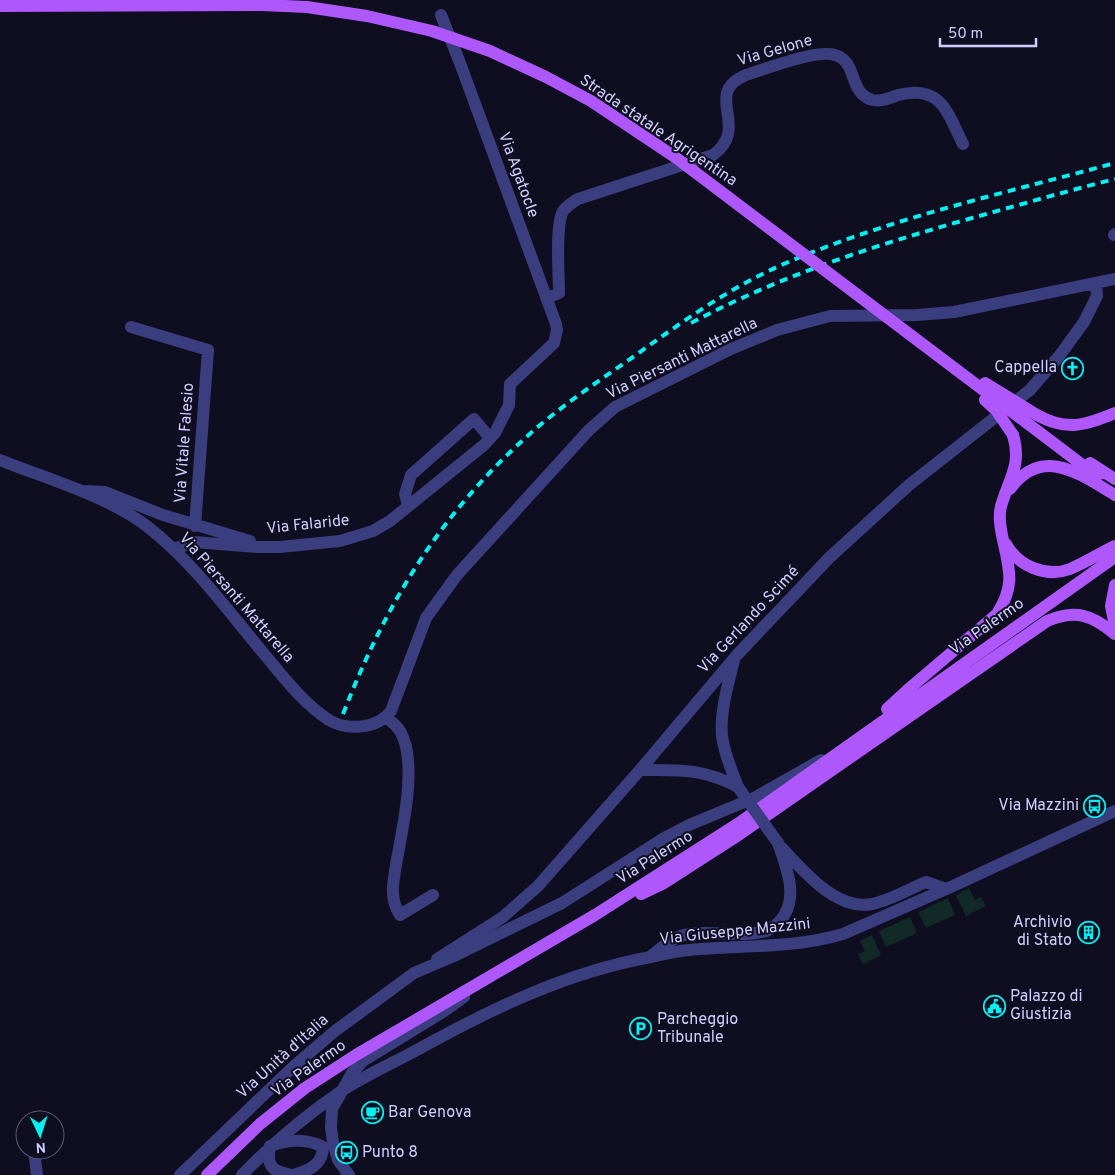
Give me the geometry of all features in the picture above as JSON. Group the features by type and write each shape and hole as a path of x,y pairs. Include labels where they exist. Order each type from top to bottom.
{"main road":[{"name":"Strada statale Agrigentina","path":"0,6 262,5 307,8 386,20 432,31 490,51 546,77 591,101 675,158 1027,423"},
{"path":"921,343 1048,420 1077,426 1088,424 1115,413"},
{"path":"855,740 911,687 997,614 1007,599 1010,584 999,515 1017,459 1013,435 996,410 921,343"},
{"path":"1027,423 1115,479"},
{"path":"1027,423 1115,490"},
{"path":"1005,495 1015,481 1028,472 1042,467 1054,466 1068,468 1115,495"},
{"path":"1003,537 1007,546 1019,560 1034,569 1053,572 1069,569 1115,546"},
{"name":"Via Palermo","path":"207,1175 260,1124 305,1088 356,1055 595,915 742,821 1115,556"},
{"path":"1115,585 1111,606 1115,626"},
{"path":"595,915 664,883 734,838 1047,621 1069,614 1082,615 1095,619 1115,634"}],"street":[{"name":"Via Agatocle","path":"441,15 546,298"},
{"name":"Via Gelone","path":"546,298 559,293 560,223 563,212 570,204 578,199 713,156 728,138 729,122 725,100 728,89 736,79 746,75 812,56 833,54 842,58 848,64 860,92 870,99 882,100 901,94 920,92 936,98 946,111 963,144"},
{"name":"Via Piersanti Mattarella","path":"0,460 79,491 125,512 142,523 174,548 304,701 338,725 362,726 379,722 390,711 426,618 440,596 589,430 615,408 731,349 777,330 830,316 917,315 954,312 1115,278"},
{"name":"Via Gerlando Scimé","path":"414,973 496,922 538,886 640,770 736,656 829,558 909,485 1030,390 1060,355 1084,322 1097,296 1096,283"},
{"name":"Via Falaride","path":"174,548 194,542 264,547 294,546 357,537 381,526 484,445 495,433 509,405 510,384 554,343 557,330 556,324 546,298"},
{"name":"Via Vitale Falesio","path":"130,327 208,350 195,526 255,542 264,547"},
{"path":"408,506 405,494 411,475 474,419 490,438"},
{"path":"79,491 105,492 195,526"},
{"path":"736,656 724,708 722,740 738,787 778,843 818,885 838,898 853,904 862,905 879,902 926,882 946,889"},
{"path":"386,717 400,730 405,744 409,767 405,816 393,885 395,906 400,915 433,895"},
{"path":"414,973 454,956 562,903 664,838 689,825 754,798 855,740"},
{"path":"640,770 700,772 719,777 738,787"},
{"name":"Via Giuseppe Mazzini","path":"242,1175 270,1146 341,1092 466,1022 515,1000 608,966 650,957 688,950 784,945 830,938 843,934 1115,811"},
{"path":"650,957 670,942 688,934 747,933 766,931 774,927 783,918 790,904 791,890 788,870 778,843"},
{"name":"Via Unità d'Italia","path":"180,1175 294,1066 336,1031 414,973"},
{"path":"349,1175 338,1160 323,1147 301,1140 270,1146 268,1159 270,1166 278,1172 293,1175 305,1171 317,1163 323,1154 323,1147 326,1131 332,1109 352,1073 363,1061 446,1010 489,977"},
{"path":"332,1109 332,1135 338,1160"},
{"path":"35,1160 37,1175"}],"green space":[{"path":"969,888 975,900 981,897 986,906 966,916 956,895"},
{"path":"948,898 955,915 926,928 918,912"},
{"path":"910,917 917,933 886,947 879,931"},
{"path":"872,935 881,955 863,964 858,954 865,951 860,941"}],"railway":[{"path":"343,714 378,634 398,596 444,526 500,462 533,431 582,393 707,306 765,272 826,247 907,219 1115,163"},
{"path":"691,323 759,290 899,239 1115,179"}],"place":[{"name":"Cappella","path":"1073,368"},
{"name":"Via Mazzini","path":"1095,806"},
{"name":"Archivio di Stato","path":"1088,932"},
{"name":"Palazzo di Giustizia","path":"994,1006"},
{"name":"Parcheggio Tribunale","path":"641,1029"},
{"name":"Bar Genova","path":"372,1113"},
{"name":"Punto 8","path":"346,1153"}]}
